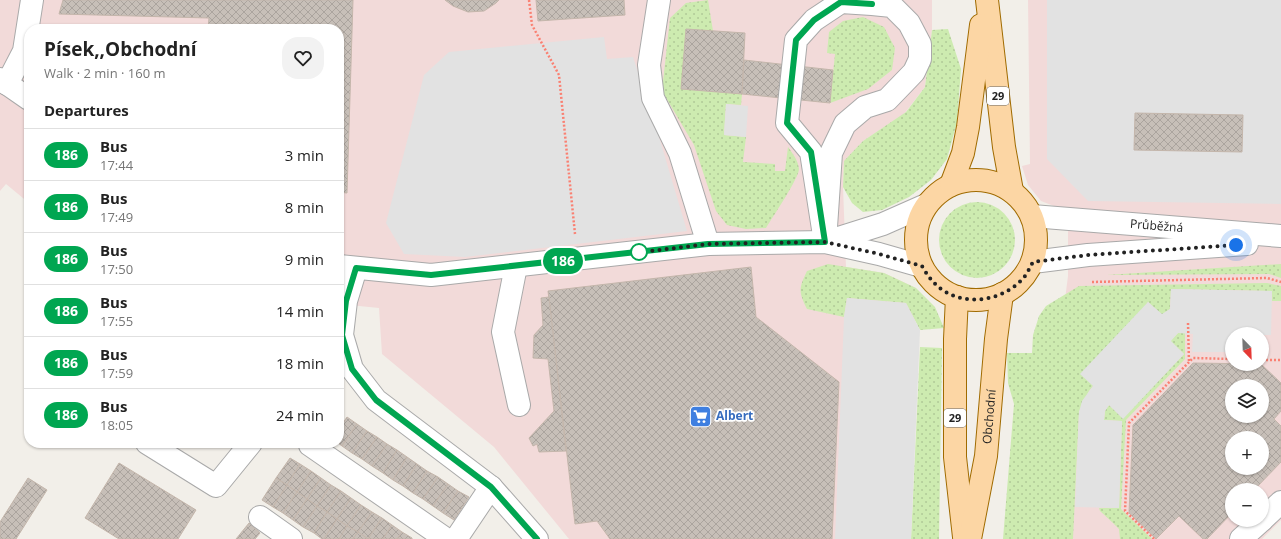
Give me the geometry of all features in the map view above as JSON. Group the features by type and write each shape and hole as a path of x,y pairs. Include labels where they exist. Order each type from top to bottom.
{"main road":[{"name":"29","path":"951,184 963,153 968,127 986,0"},
{"name":"29","path":"986,0 1004,147 1012,191"},
{"path":"982,179 998,183 1012,191 1024,202 1032,216 1036,231 1036,247 1033,262 1026,276 1015,286 1002,294 987,299 972,300 957,297 942,290 930,280 916,251 916,235 919,220 926,205 937,193 951,184 966,180 982,179"},
{"name":"Obchodní","path":"970,539 986,456 996,339 1002,294"},
{"name":"29","path":"957,297 955,339 955,457 965,539"}],"street":[{"path":"28,24 32,0"},
{"path":"659,0 649,66 653,98 680,153 708,244"},
{"path":"841,2 892,6 908,23 920,44 920,59 914,72 887,100 865,107 845,124 832,153 825,242 811,152 787,123 796,40 814,20 841,2"},
{"path":"24,51 3,81 24,96"},
{"path":"825,242 883,224 926,205"},
{"name":"Průběžná","path":"1032,216 1281,236"},
{"path":"344,318 347,267 431,275 708,244 825,242 879,254 922,266"},
{"name":"Průběžná","path":"1033,262 1088,255 1281,242"},
{"path":"516,266 503,332 519,405"},
{"path":"344,342 352,369 376,400 491,487 537,539"},
{"path":"155,448 216,486 247,448"},
{"path":"314,448 446,539"},
{"path":"456,539 491,487"},
{"path":"1269,513 1281,502"},
{"path":"260,517 291,539"},
{"path":"1241,539 1254,527"}],"path":[{"path":"529,0 532,25 559,75 575,241"},
{"path":"1088,282 1267,278 1281,282"},
{"path":"1188,322 1188,364"},
{"path":"1154,539 1125,511 1129,423 1194,358 1225,359"},
{"path":"1269,360 1281,360"}],"shaded area":[{"path":"0,0 932,0 932,30 925,87 904,114 863,141 844,162 843,187 846,267 884,273 916,288 911,539 569,539 494,447 382,354 379,308 344,304 344,24 24,24 24,199 6,184 0,191"},
{"path":"1028,0 1281,0 1281,520 1262,539 1065,539 1038,510 1068,276 1068,209 1041,201 1028,185 1022,166 1030,164"},
{"path":"1047,0 1281,0 1281,204 1088,201 1047,159"},
{"path":"604,37 607,59 633,57 654,120 687,231 465,257 404,254 386,223 424,75 449,52"},
{"path":"726,104 748,106 746,137 724,135"},
{"path":"1171,289 1272,291 1271,335 1269,335 1269,327 1225,327 1225,352 1192,352 1193,334 1178,333 1171,341 1184,354 1123,419 1109,405 1105,411 1104,420 1122,421 1119,508 1075,507 1079,412 1082,401 1093,386 1080,374 1148,302 1162,314 1170,309"},
{"path":"847,298 906,303 920,330 911,539 835,539 844,317"}],"green space":[{"path":"708,0 713,31 686,29 681,89 742,94 741,105 726,104 724,135 746,137 743,162 775,164 775,171 785,171 788,147 795,157 798,163 798,174 766,228 746,229 727,225 716,211 694,145 662,91 670,18 686,3"},
{"path":"863,17 884,27 895,48 892,70 868,89 830,103 835,54 827,53 829,32 843,21"},
{"path":"948,29 961,69 957,122 947,159 931,180 909,197 882,210 863,212 852,203 843,187 844,161 863,141 906,112 925,87 932,30"},
{"path":"977,202 992,205 1004,213 1012,225 1015,240 1012,255 1004,267 992,275 977,278 962,275 950,267 942,255 939,240 942,225 950,213 962,205"},
{"path":"828,264 884,273 916,288 935,307 944,328 920,330 906,303 847,298 844,317 807,309 802,298 801,286 807,271"},
{"path":"1281,264 1281,278 1269,274 1106,275"},
{"path":"1267,283 1281,286 1281,301 1272,301 1272,291 1171,289 1170,309 1162,315 1148,302 1089,391 1079,412 1073,539 1003,539 1014,404 1008,383 1007,353 1032,353 1033,335 1039,316 1046,306 1079,286"},
{"path":"1178,333 1185,333 1185,359 1126,420 1121,509 1152,539 1120,539 1119,529 1100,511 1099,508 1119,508 1122,421 1104,420 1105,411 1109,405 1123,418 1184,354 1170,341"},
{"path":"920,347 942,348 939,539 911,539"}],"building":[{"path":"63,0 353,0 347,193 344,193 344,24 208,24 209,18 59,14"},
{"path":"445,0 499,0 484,11 468,12 453,6"},
{"path":"536,0 624,0 625,15 538,21"},
{"path":"686,29 745,33 742,94 681,89"},
{"path":"744,60 833,70 830,103 742,94"},
{"path":"1135,113 1243,115 1242,152 1134,150"},
{"name":"Albert","path":"751,267 756,317 839,382 832,539 610,539 597,521 575,524 548,291"},
{"path":"549,297 566,451 539,452 537,444 533,446 529,438 554,411 548,359 533,358 534,335 543,325 541,298"},
{"path":"1193,363 1225,363 1225,371 1268,371 1281,383 1281,411 1274,419 1281,426 1281,462 1269,474 1269,431 1225,431 1225,475 1268,475 1261,483 1225,483 1225,520 1207,539 1203,539 1179,516 1156,539 1129,513 1133,425"},
{"path":"347,417 357,424 344,443 344,422"},
{"path":"357,424 367,431 352,453 344,447 344,443"},
{"path":"367,431 377,437 362,459 352,453"},
{"path":"377,437 387,444 372,466 362,459"},
{"path":"387,444 397,450 383,473 372,466"},
{"path":"397,450 407,457 393,480 383,473"},
{"path":"407,457 417,464 403,486 393,480"},
{"path":"290,458 300,464 287,485 276,478"},
{"path":"119,463 196,510 178,539 119,539 85,518"},
{"path":"300,464 311,471 297,492 287,485"},
{"path":"417,464 427,471 413,493 403,486"},
{"path":"311,471 321,478 307,499 297,492"},
{"path":"427,471 438,477 423,499 413,493"},
{"path":"438,477 448,484 433,506 423,499"},
{"path":"28,478 47,490 16,539 0,539 0,522"},
{"path":"276,478 287,485 273,507 262,500"},
{"path":"321,478 331,485 317,506 307,499"},
{"path":"448,484 458,491 443,513 433,506"},
{"path":"287,485 297,492 283,513 273,507"},
{"path":"331,485 341,491 327,512 317,506"},
{"path":"341,491 351,498 337,519 327,512"},
{"path":"458,491 469,497 454,520 443,513"},
{"path":"297,492 307,499 293,520 283,513"},
{"path":"351,498 361,505 347,526 337,519"},
{"path":"307,499 317,506 303,527 293,520"},
{"path":"361,505 372,512 358,532 347,526"},
{"path":"317,506 327,512 314,533 303,527"},
{"path":"327,512 337,519 324,539 322,539 314,533"},
{"path":"372,512 382,518 368,539 358,532"},
{"path":"382,518 392,525 383,539 368,539"},
{"path":"337,519 347,526 339,539 324,539"},
{"path":"249,523 260,533 255,539 236,539"},
{"path":"392,525 402,532 397,539 383,539"},
{"path":"347,526 358,532 353,539 339,539"},
{"path":"358,532 368,539 353,539"},
{"path":"402,532 412,538 412,539 397,539"}],"bus line":[{"name":"186","path":"344,318 346,301 356,268 431,275 578,260 708,244 825,242 811,152 787,123 796,40 814,20 841,2 872,4"},
{"name":"186","path":"344,342 352,369 376,400 491,487 537,539"}],"place":[{"name":"Albert","path":"700,416"}],"route":[{"path":"639,252 635,253 708,244 825,242 879,254 922,266 930,280 942,290 957,297 972,300 987,299 1002,294 1015,286 1026,276 1033,262 1088,255 1236,245"}]}
